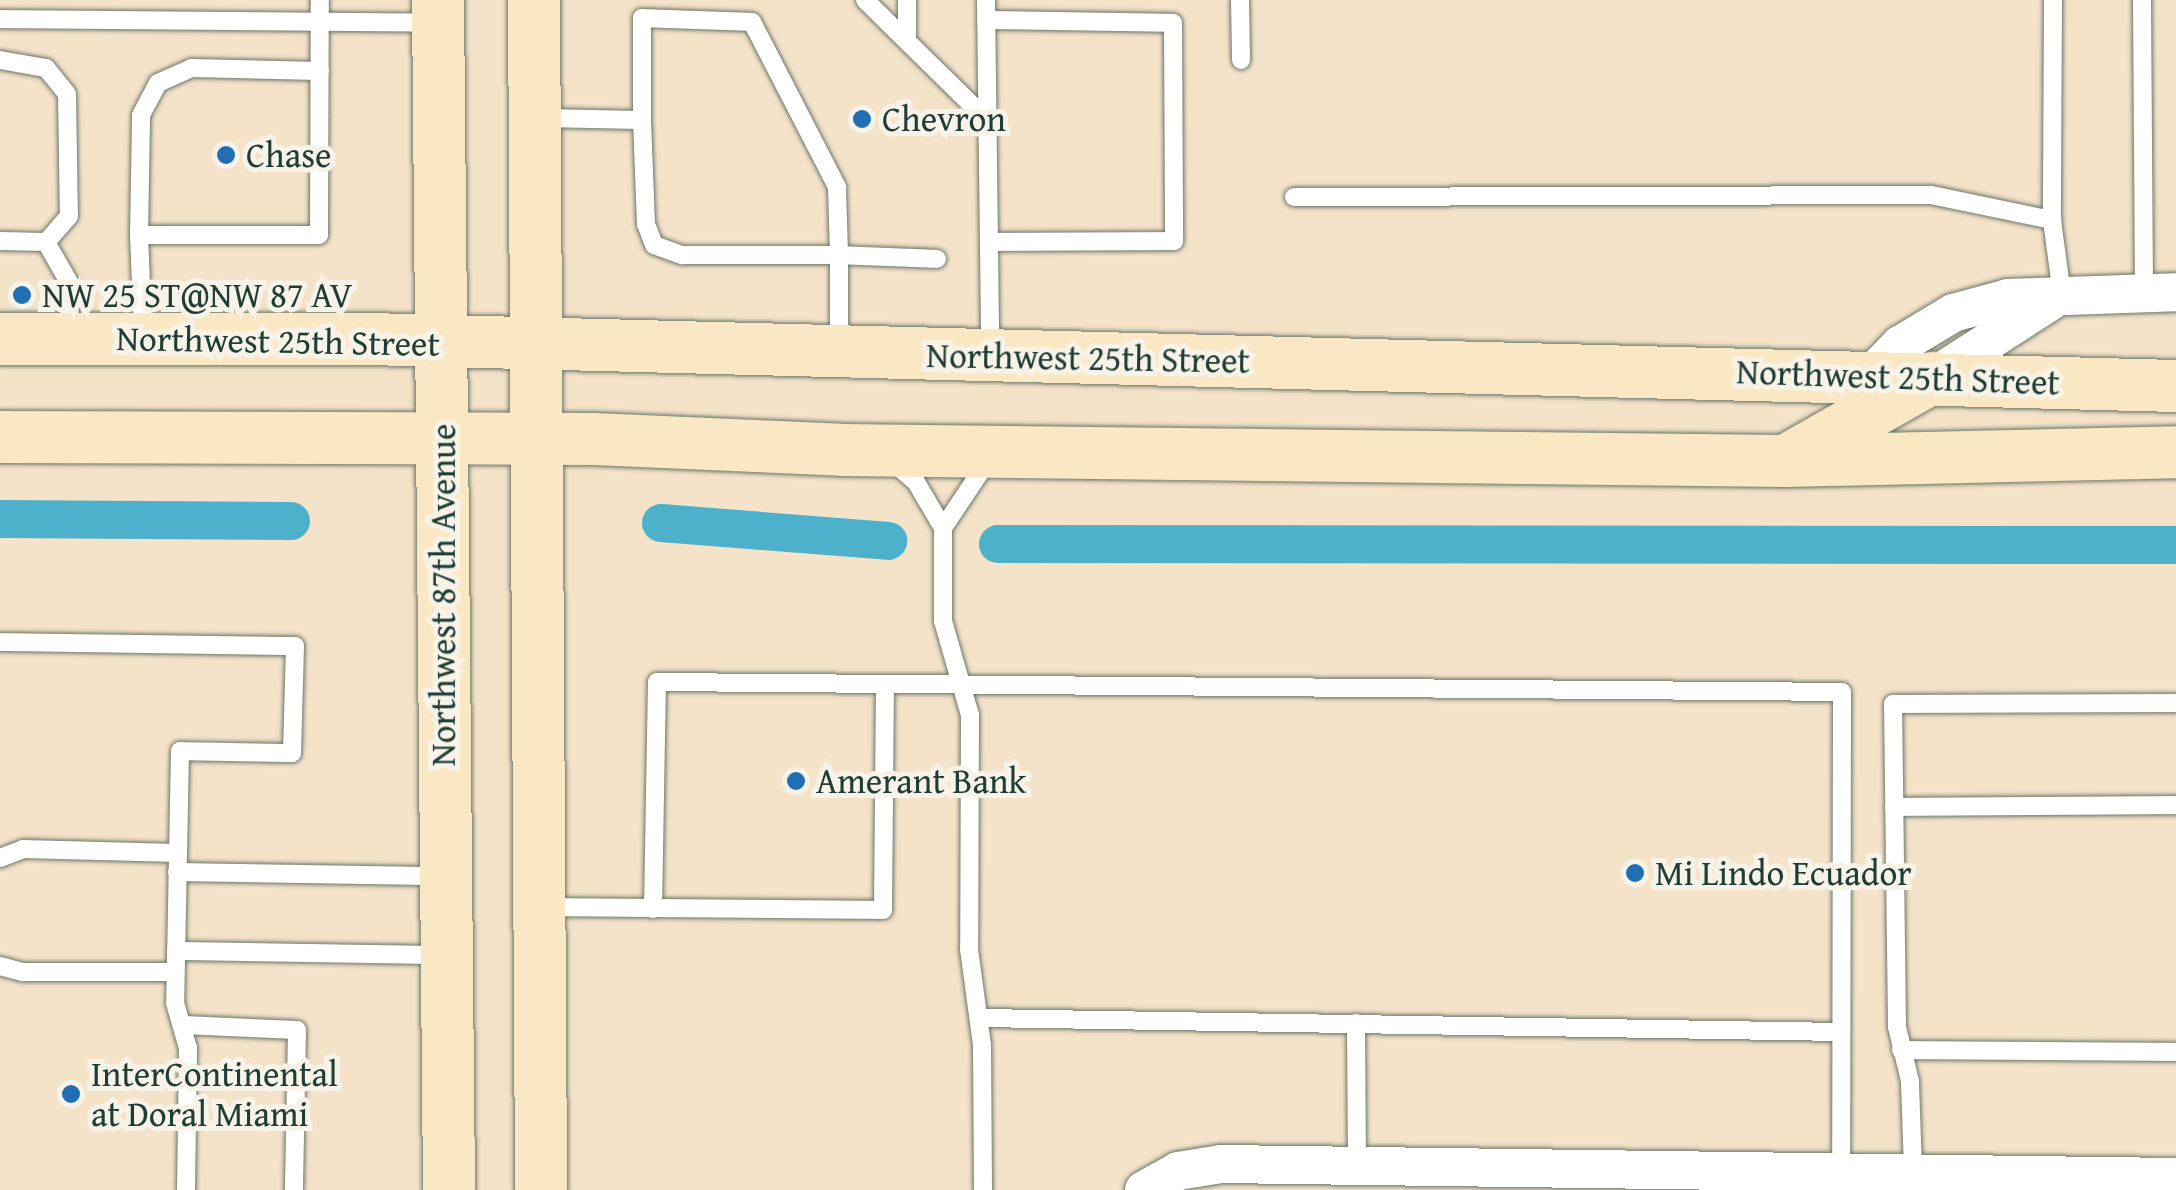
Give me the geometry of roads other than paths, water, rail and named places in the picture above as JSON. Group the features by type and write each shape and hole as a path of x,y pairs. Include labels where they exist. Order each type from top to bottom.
{"main road":[{"path":"534,0 543,908 541,1190"},
{"name":"Northwest 87th Avenue","path":"438,11 449,1190"},
{"name":"Northwest 25th Street","path":"0,340 441,342 1871,375 2176,386"},
{"path":"1786,460 1934,377"},
{"name":"Northwest 25th Street","path":"0,438 539,439 880,451 1786,460 2176,452"}],"street":[{"path":"1871,375 1900,346 1953,313 2008,298 2160,292"},
{"path":"1934,377 2062,295"},
{"path":"1144,1190 1178,1171 1207,1164 1841,1172 2097,1183 2176,1177"}],"lane":[{"path":"138,235 319,235 320,0"},
{"path":"865,0 988,121"},
{"path":"906,41 908,0"},
{"path":"986,0 990,356"},
{"path":"1240,0 1240,60"},
{"path":"2053,0 2052,220 2062,295"},
{"path":"2142,0 2160,292"},
{"path":"0,20 320,24 438,11"},
{"path":"839,354 839,255 837,187 752,22 642,18 646,224 654,245 682,255 839,255 937,259"},
{"path":"986,20 1173,24 1174,241 990,242"},
{"path":"0,60 46,68 67,94 69,216 46,242 0,241"},
{"path":"144,340 138,235 140,115 158,83 191,68 320,71"},
{"path":"535,118 642,120"},
{"path":"1294,197 1931,195 2052,220"},
{"path":"46,242 70,284 69,340"},
{"path":"943,528 998,450"},
{"path":"880,451 916,482 943,528 943,621 970,715 968,950 980,1018 982,1190"},
{"path":"0,642 295,646 292,753 180,750 175,972 188,1048 186,1190"},
{"path":"653,909 657,682 1842,692 1841,1172"},
{"path":"543,908 883,910 886,684"},
{"path":"1898,1177 1910,1081 1901,1050 1893,704 2176,703"},
{"path":"1894,807 2176,805"},
{"path":"0,858 23,849 177,862 444,876"},
{"path":"176,951 444,955"},
{"path":"0,966 23,972 175,972"},
{"path":"980,1018 1839,1032"},
{"path":"1356,1023 1356,1166"},
{"path":"182,1025 297,1030 294,1190"},
{"path":"1901,1050 2176,1052"}],"waterway":[{"path":"0,519 291,521"},
{"path":"661,523 888,541"},
{"path":"998,544 2176,545"}],"place":[{"name":"Chevron","path":"862,119"},
{"name":"Chase","path":"226,155"},
{"name":"NW 25 ST@NW 87 AV","path":"22,295"},
{"name":"Amerant Bank","path":"796,781"},
{"name":"Mi Lindo Ecuador","path":"1635,873"},
{"name":"InterContinental at Doral Miami","path":"71,1094"}]}
